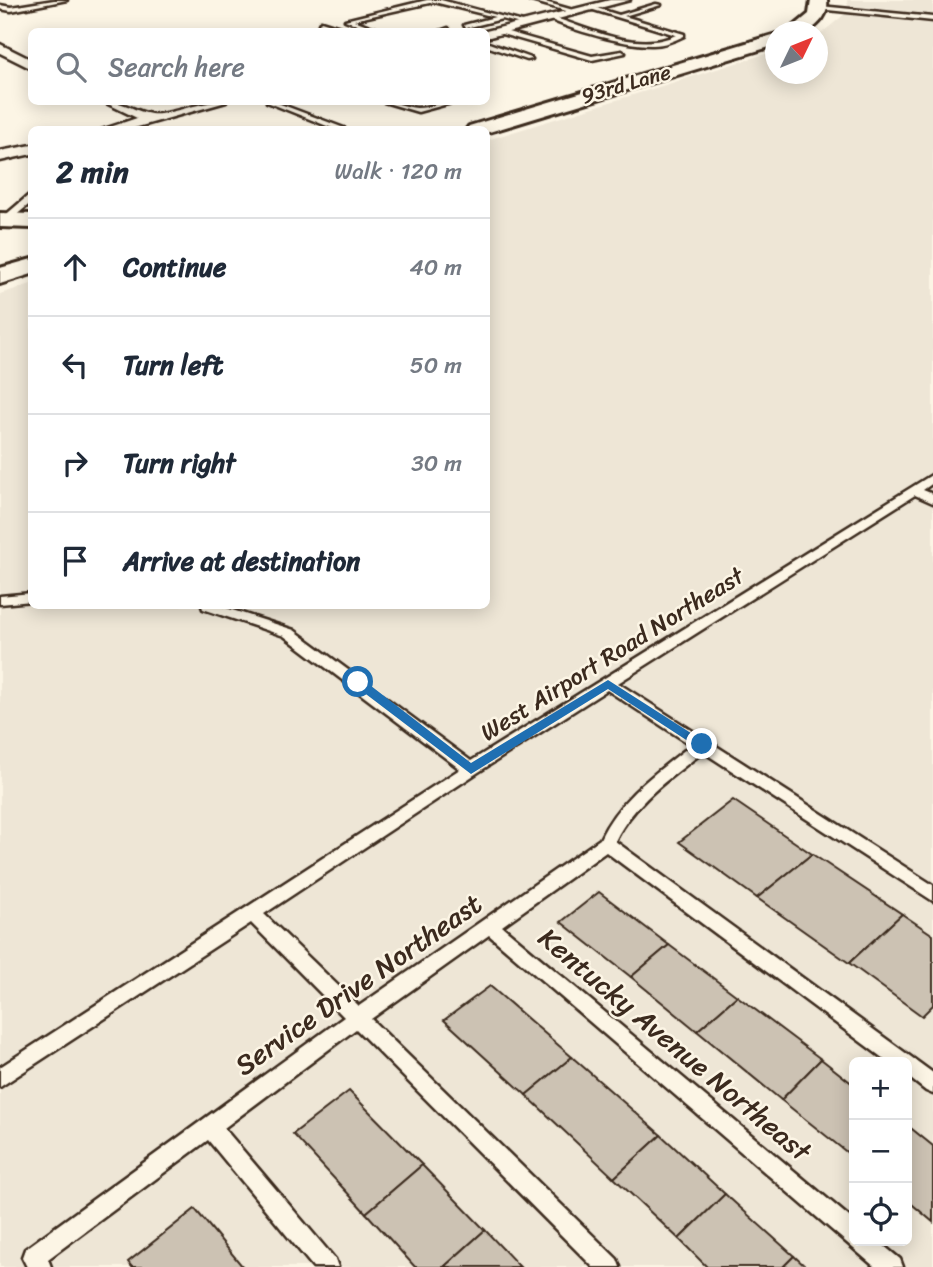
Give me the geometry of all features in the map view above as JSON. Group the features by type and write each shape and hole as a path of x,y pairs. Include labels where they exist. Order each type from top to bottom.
{"street":[{"path":"492,33 624,0"},
{"path":"810,21 819,4"},
{"name":"93rd Lane","path":"489,126 765,42"},
{"path":"0,48 28,63"},
{"path":"118,105 150,119"},
{"path":"123,126 207,105"},
{"path":"0,156 28,150"},
{"path":"3,220 28,221"},
{"path":"0,276 28,267"}],"lane":[{"path":"0,8 11,9 64,0"},
{"path":"371,28 348,20 434,0 527,24"},
{"path":"531,0 619,16 682,35 659,42 632,43 550,18"},
{"path":"564,0 587,9"},
{"path":"819,4 933,19"},
{"path":"530,11 552,5"},
{"path":"619,16 658,5"},
{"path":"466,26 502,18"},
{"path":"321,23 338,28"},
{"path":"492,33 592,58 622,53"},
{"path":"490,45 528,59"},
{"path":"399,105 418,110 439,105"},
{"path":"280,106 335,126"},
{"path":"3,220 28,200"},
{"name":"West Airport Road Northeast","path":"0,1077 471,769 933,478"},
{"path":"914,490 933,499"},
{"path":"0,600 28,597"},
{"path":"217,609 289,634 358,682 471,769"},
{"path":"608,684 933,894"},
{"name":"Service Drive Northeast","path":"36,1262 209,1125 606,843 614,822 633,800 702,744"},
{"path":"606,843 896,1057"},
{"path":"252,913 609,1267"},
{"name":"Kentucky Avenue Northeast","path":"489,925 849,1231"},
{"path":"912,1069 933,1085"},
{"path":"209,1125 327,1267"},
{"path":"867,1246 892,1267"}],"shaded area":[{"path":"847,0 933,0 933,1267 0,1267 0,294 28,285 28,609 490,609 490,139 765,54 765,84 828,84 828,28 845,14 848,8"}],"building":[{"path":"733,800 812,854 757,898 679,842"},
{"path":"812,854 902,914 849,963 757,898"},
{"path":"599,892 669,945 631,977 561,922"},
{"path":"902,914 933,935 933,1005 922,1016 849,963"},
{"path":"669,945 737,996 697,1031 631,977"},
{"path":"490,986 572,1057 526,1095 444,1020"},
{"path":"737,996 821,1059 781,1100 697,1031"},
{"path":"572,1057 661,1135 614,1178 526,1095"},
{"path":"821,1059 849,1081 849,1154 781,1100"},
{"path":"349,1091 422,1165 366,1213 293,1134"},
{"path":"912,1129 933,1146 933,1222 912,1204"},
{"path":"661,1135 725,1194 679,1239 614,1178"},
{"path":"422,1165 485,1230 444,1267 415,1267 366,1213"},
{"path":"725,1194 794,1256 783,1267 707,1267 679,1239"},
{"path":"195,1209 243,1267 132,1267 128,1262"},
{"path":"485,1230 520,1267 444,1267"},
{"path":"794,1256 806,1267 783,1267"}],"route":[{"path":"358,682 471,769 608,684 702,744"}]}
